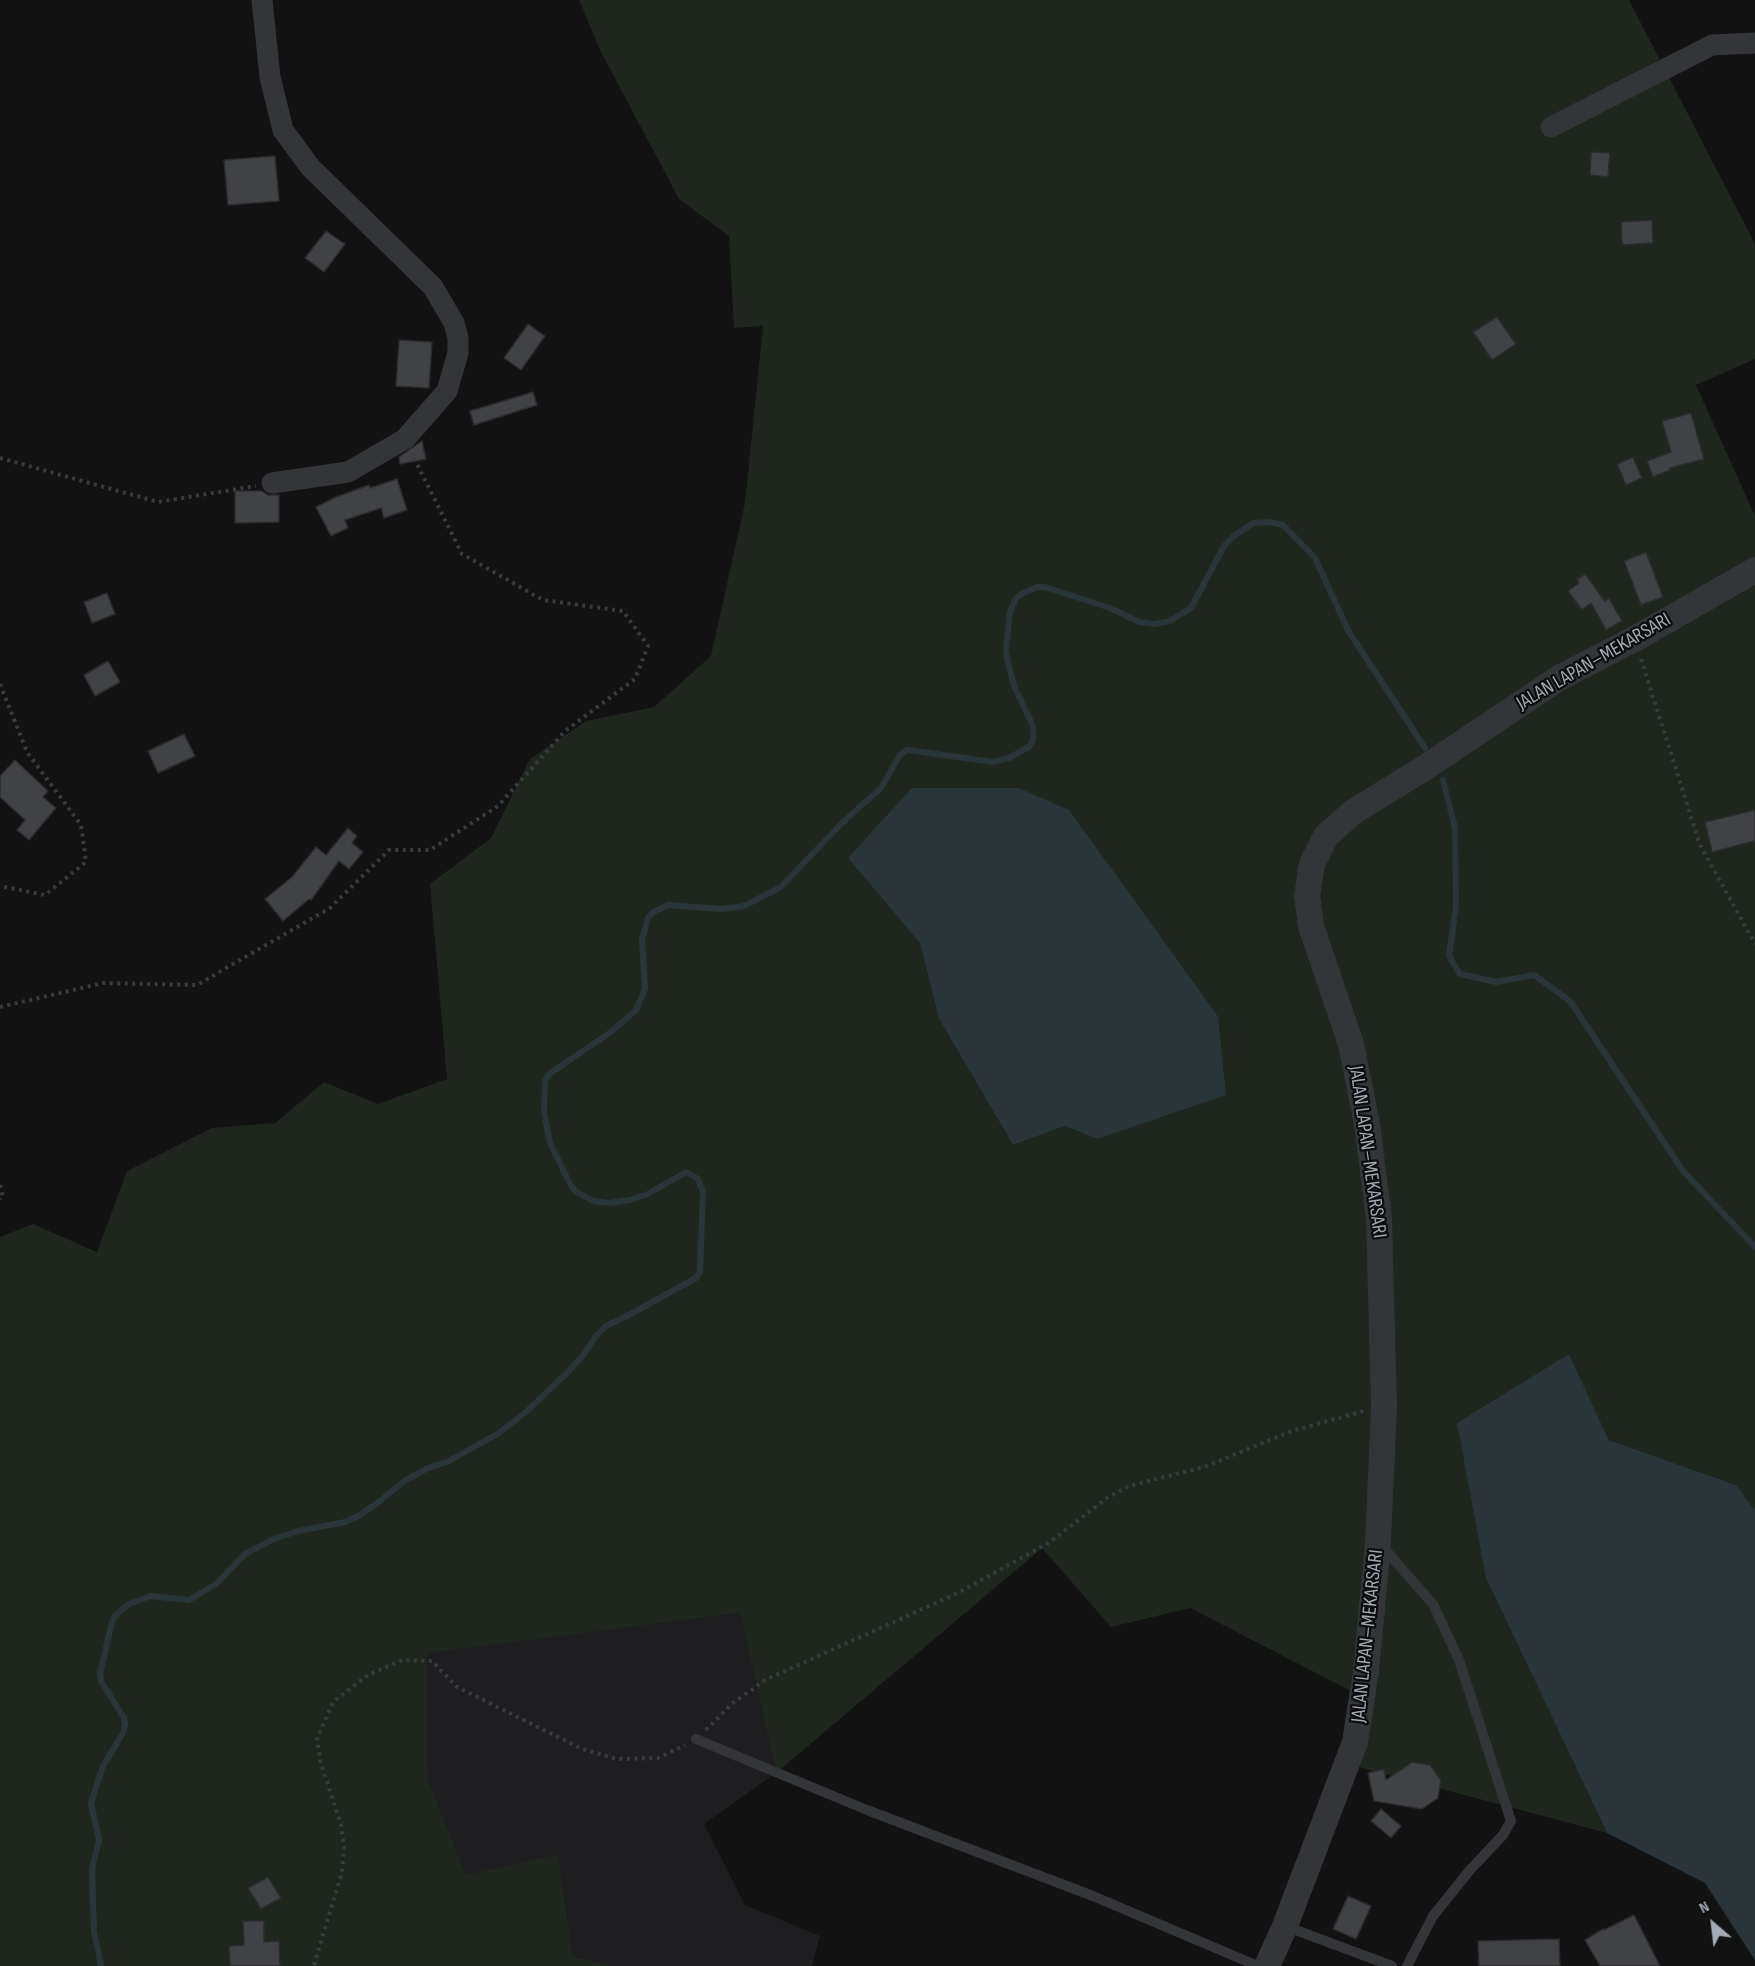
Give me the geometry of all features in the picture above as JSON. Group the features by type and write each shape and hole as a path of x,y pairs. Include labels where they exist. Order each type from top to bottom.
{"street":[{"path":"262,0 270,77 283,130 310,167 433,287 454,323 459,353 447,391 405,440 348,472 272,483"},
{"path":"1551,127 1712,45 1755,43"},
{"name":"JALAN LAPAN–MEKARSARI","path":"1267,1966 1285,1926 1355,1742 1366,1672 1378,1543 1384,1406 1379,1219 1366,1124 1351,1044 1311,926 1307,896 1312,864 1326,836 1353,812 1426,767 1559,678 1638,637 1755,570"}],"lane":[{"path":"1378,1543 1433,1604 1459,1660 1511,1821 1503,1835 1470,1870 1433,1916 1407,1966"},
{"path":"696,1739 867,1810 1093,1896 1258,1966"},
{"path":"1285,1926 1392,1966"}],"path":[{"path":"0,1007 103,983 197,985 330,908 389,850 430,850 498,806 565,731 635,679 648,646 623,612 543,600 462,554 405,440"},
{"path":"0,458 158,502 272,483"},
{"path":"1638,637 1643,668 1700,845 1755,944"},
{"path":"0,684 27,752 81,825 86,862 45,895 0,886"},
{"path":"0,1185 3,1197 0,1199"},
{"path":"314,1965 342,1872 344,1848 341,1824 321,1764 317,1739 333,1702 368,1675 402,1660 432,1661 457,1687 582,1749 617,1759 658,1758 696,1739 733,1703 765,1680 958,1593 1050,1542 1107,1498 1130,1486 1204,1467 1292,1431 1384,1406"}],"shaded area":[{"path":"579,0 1629,0 1755,244 1755,359 1696,385 1755,516 1755,1510 1736,1485 1609,1440 1569,1354 1486,1578 1607,1833 1340,1762 1351,1691 1190,1608 1111,1627 1042,1548 776,1773 740,1613 427,1653 428,1779 466,1875 558,1854 573,1956 611,1966 0,1966 0,1237 33,1224 97,1252 127,1171 212,1128 275,1123 324,1082 378,1104 447,1079 430,884 491,838 530,759 586,721 654,707 711,656 745,503 763,326 734,328 729,236 679,199 600,50","holes":["1019,788 1068,810 1218,1016 1097,1139 1065,1126 1013,1145 939,1019 920,943"]},
{"path":"912,788 1019,788 1069,810 1218,1016 1226,1095 1097,1139 1065,1126 1013,1145 939,1019 920,943 848,858"},
{"path":"1569,1354 1609,1440 1736,1485 1755,1510 1755,1960 1705,1883 1607,1833 1486,1578 1457,1423"},
{"path":"740,1613 776,1773 704,1824 745,1905 820,1936 812,1966 611,1966 573,1956 558,1854 466,1876 428,1779 427,1652"}],"building":[{"path":"1591,152 1610,153 1608,177 1590,175"},
{"path":"275,156 279,201 228,205 224,160"},
{"path":"1652,220 1653,243 1622,245 1621,222"},
{"path":"326,231 345,244 324,272 305,258"},
{"path":"1497,317 1516,344 1492,360 1473,332"},
{"path":"528,324 545,336 521,370 504,358"},
{"path":"399,340 432,342 429,388 396,386"},
{"path":"533,392 537,405 474,425 470,411"},
{"path":"1691,413 1704,459 1670,468 1653,477 1647,461 1671,452 1662,421"},
{"path":"422,441 426,459 400,464 399,457"},
{"path":"1633,457 1642,478 1626,485 1617,464"},
{"path":"397,479 407,510 384,518 381,508 345,520 348,528 331,536 316,507 369,485 370,488"},
{"path":"235,491 262,491 268,495 279,495 279,522 235,523"},
{"path":"1646,552 1663,597 1641,605 1624,561"},
{"path":"1585,574 1605,601 1609,598 1622,621 1606,630 1591,603 1582,610 1568,591 1579,583 1577,579"},
{"path":"107,593 115,614 92,623 84,602"},
{"path":"108,661 120,682 95,696 84,675"},
{"path":"184,734 195,756 158,773 148,751"},
{"path":"15,760 48,791 43,797 56,808 29,840 17,830 25,820 0,797 0,776"},
{"path":"1755,810 1755,841 1712,852 1705,822"},
{"path":"348,828 357,836 352,843 363,852 349,869 339,861 311,900 309,899 283,921 265,899 292,877 316,847 326,855"},
{"path":"1412,1762 1430,1765 1441,1780 1438,1798 1422,1809 1374,1801 1368,1773 1384,1769 1386,1780"},
{"path":"1381,1809 1401,1826 1391,1838 1371,1821"},
{"path":"268,1877 281,1898 261,1909 248,1888"},
{"path":"1348,1896 1371,1906 1356,1939 1333,1929"},
{"path":"1634,1915 1660,1966 1600,1966 1585,1940"},
{"path":"243,1921 264,1921 264,1942 279,1941 280,1966 230,1966 229,1946 244,1945"},
{"path":"1559,1939 1560,1966 1479,1966 1478,1941"}],"waterway":[{"path":"101,1966 94,1931 92,1869 99,1840 91,1803 103,1766 123,1733 125,1725 124,1718 101,1681 100,1674 115,1616 127,1605 150,1596 189,1600 216,1584 245,1554 274,1539 298,1531 345,1522 360,1515 404,1481 426,1469 449,1461 499,1433 526,1412 567,1373 606,1326 696,1278 700,1272 703,1192 698,1179 686,1172 648,1194 630,1200 609,1203 593,1201 575,1191 570,1184 550,1143 544,1112 545,1081 549,1074 611,1032 636,1010 645,989 642,940 648,918 653,912 668,905 722,909 744,906 781,887 842,823 881,788 900,755 907,750 993,762 1009,758 1029,747 1033,740 1033,726 1014,686 1006,650 1010,612 1016,598 1023,593 1037,587 1045,587 1110,608 1139,622 1154,624 1170,621 1191,608 1224,546 1253,523 1269,522 1283,525 1315,558 1349,632 1425,748"},
{"path":"1443,780 1455,828 1456,906 1449,956 1460,974 1496,982 1534,975 1570,1001 1683,1171 1755,1247"}]}
